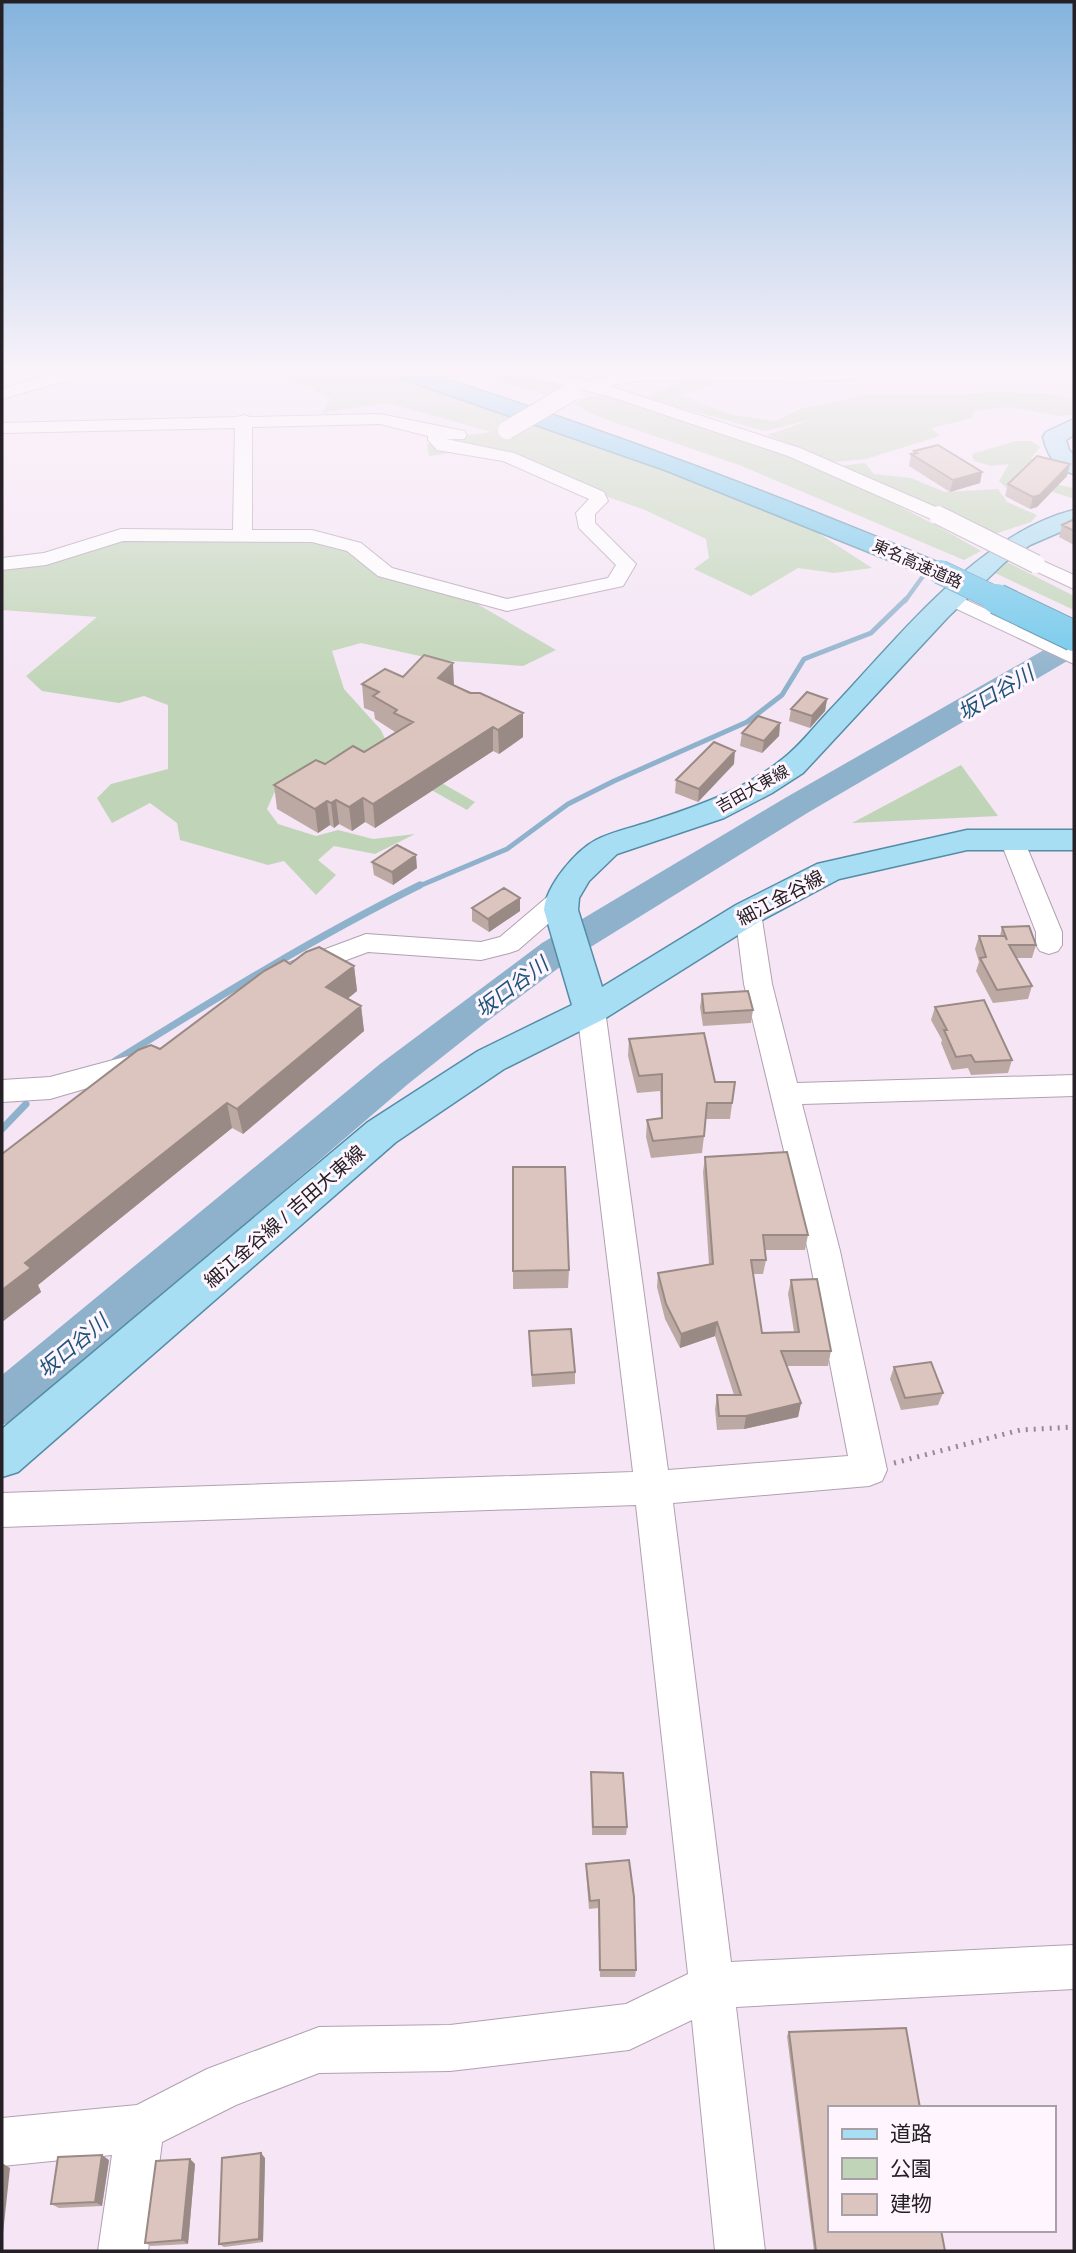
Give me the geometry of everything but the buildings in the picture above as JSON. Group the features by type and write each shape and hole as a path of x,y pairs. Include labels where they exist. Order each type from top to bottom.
{"highway":[{"name":"東名高速道路","path":"707,477 1074,636"},
{"name":"東名高速道路","path":"735,477 949,581 1074,618"}],"main road":[{"name":"吉田大東線","path":"561,904 576,875 606,847 713,811 761,787 792,767 949,581 996,557 1021,540 1074,517"},
{"name":"細江金谷線","path":"589,1001 829,871 967,839 1074,840"},
{"path":"561,904 589,1001"},
{"name":"細江金谷線 / 吉田大東線","path":"2,1457 383,1132 491,1060 589,1001"}],"street":[{"path":"242,534 243,477"},
{"path":"2,564 46,559 121,535 312,536 363,552 385,572 507,605 616,582 623,574 626,564 586,524 585,513 599,500 597,496 551,477"},
{"path":"851,477 938,515 1074,583"},
{"path":"949,581 1016,630 1074,658"},
{"path":"949,581 1074,651"},
{"path":"1012,840 1049,932 1049,945"},
{"path":"272,979 366,943 481,951 509,944 561,904"},
{"path":"2,1510 654,1488 869,1469 824,1251 758,984 748,913"},
{"path":"589,1001 654,1488 740,2251"},
{"path":"2,1091 50,1088 120,1071 167,1054"},
{"path":"786,1094 1074,1086"},
{"path":"2,2142 139,2128 224,2086 319,2050 450,2048 629,2027 712,1986 1074,1967"},
{"path":"123,2251 139,2128"}],"path":[{"path":"869,1469 1020,1430 1074,1427"}],"green space":[{"path":"552,477 691,477 801,522 872,568 834,573 798,568 751,596 694,569 709,558 706,539 645,510"},
{"path":"768,477 837,477 913,513 981,551 964,560"},
{"path":"864,477 911,478 945,492 998,489 1007,502 1037,515 1031,522 989,536"},
{"path":"1001,477 1021,477 1074,488 1074,499 1047,490 1013,494 999,481"},
{"path":"154,531 279,535 354,552 403,582 474,602 556,650 523,666 438,660 361,643 332,651 344,689 381,730 386,741 419,770 475,802 467,810 353,746 274,793 267,809 278,824 316,836 338,830 373,839 415,834 375,854 334,846 318,860 336,875 316,895 284,861 268,865 180,840 177,823 150,803 112,823 97,798 111,784 168,769 168,705 144,696 119,703 42,691 26,676 97,617 2,610 2,568"},
{"path":"1003,560 1074,596 1074,610 984,568"},
{"path":"961,765 998,816 852,823"}],"waterway":[{"path":"905,601 926,572"},
{"path":"417,887 507,849 568,804 747,722 782,695 804,659 871,633 906,599"},
{"name":"坂口谷川","path":"2,1404 394,1074 471,1013 555,952 797,805 1074,645"},
{"path":"115,1061 304,947 420,885"},
{"path":"2,1129 26,1104"}]}
